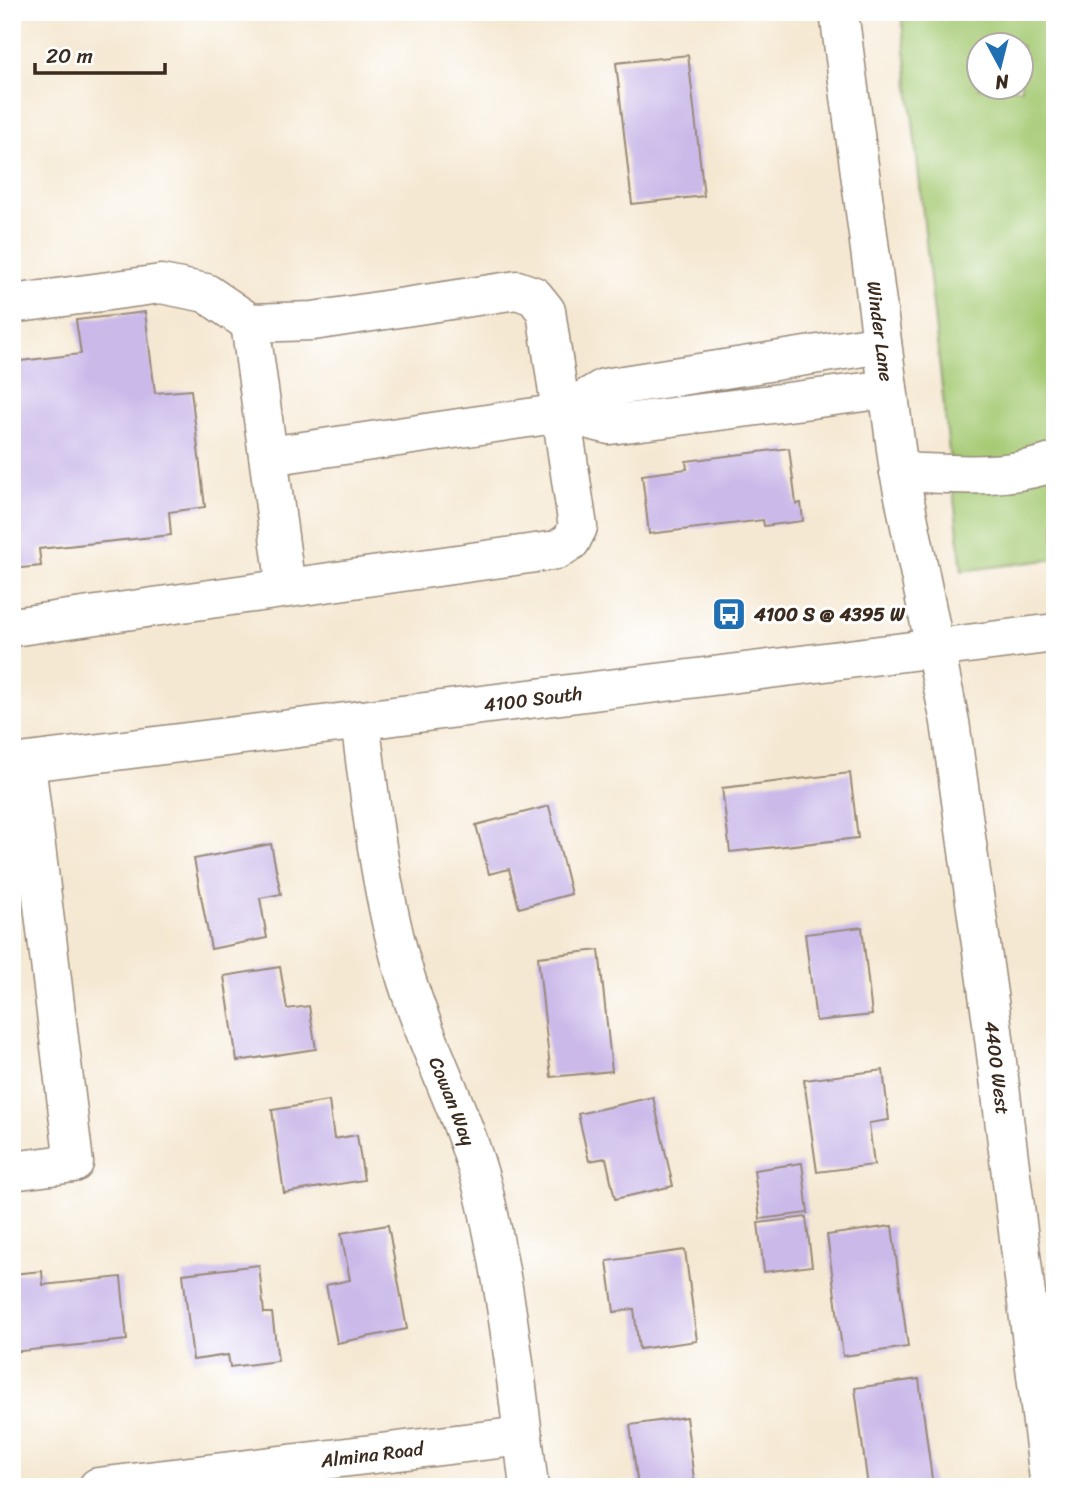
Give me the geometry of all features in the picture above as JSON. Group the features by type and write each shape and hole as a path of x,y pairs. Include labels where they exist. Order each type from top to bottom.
{"street":[{"name":"Winder Lane","path":"839,12 899,472 936,648"},
{"path":"12,304 161,284 206,293 250,323 313,321 517,290 534,296 546,311 578,527 571,541 557,550 12,627"},
{"path":"250,323 286,588"},
{"path":"562,413 604,388 882,344"},
{"path":"269,456 562,413 610,425 888,389"},
{"path":"899,472 977,475 1017,473 1055,462"},
{"name":"4100 South","path":"19,763 1055,633"},
{"name":"4400 West","path":"936,648 950,722 1050,1464"},
{"name":"Cowan Way","path":"360,720 379,863 390,919 405,976 464,1130 482,1187 504,1296 529,1487"},
{"path":"12,1171 74,1163 19,763"},
{"name":"Almina Road","path":"98,1487 523,1436"}],"green space":[{"path":"901,12 1055,12 1055,559 962,571"}],"building":[{"path":"688,55 704,196 632,204 616,63"},
{"path":"145,312 155,393 191,390 205,507 169,512 171,535 39,549 41,566 12,569 12,362 81,354 76,320"},
{"path":"789,448 796,504 801,503 803,521 764,526 763,520 649,534 642,475 687,469 686,461"},
{"path":"850,773 858,838 730,852 722,788"},
{"path":"549,806 571,894 519,908 509,869 489,874 476,825"},
{"path":"271,844 281,894 260,898 267,938 211,949 194,859"},
{"path":"862,927 872,1015 816,1021 805,934"},
{"path":"599,950 612,1071 551,1077 538,957"},
{"path":"280,967 287,1009 309,1006 316,1049 237,1061 224,976"},
{"path":"883,1070 889,1120 869,1123 874,1165 817,1172 804,1080"},
{"path":"653,1097 673,1186 615,1199 606,1158 589,1161 578,1114"},
{"path":"329,1101 334,1139 357,1135 364,1180 284,1193 272,1110"},
{"path":"802,1163 808,1213 760,1219 754,1170"},
{"path":"806,1217 812,1266 764,1272 758,1223"},
{"path":"388,1225 407,1329 337,1343 326,1285 350,1280 341,1233"},
{"path":"892,1226 908,1347 843,1356 827,1235"},
{"path":"685,1250 697,1341 639,1349 634,1309 614,1312 607,1261"},
{"path":"259,1265 264,1313 272,1313 278,1361 230,1367 228,1355 193,1360 183,1274"},
{"path":"42,1271 43,1285 121,1277 127,1340 12,1352 12,1274"},
{"path":"919,1379 933,1487 868,1487 855,1388"},
{"path":"686,1417 695,1487 638,1487 630,1425"}],"place":[{"name":"4100 S @ 4395 W","path":"729,614"}]}
